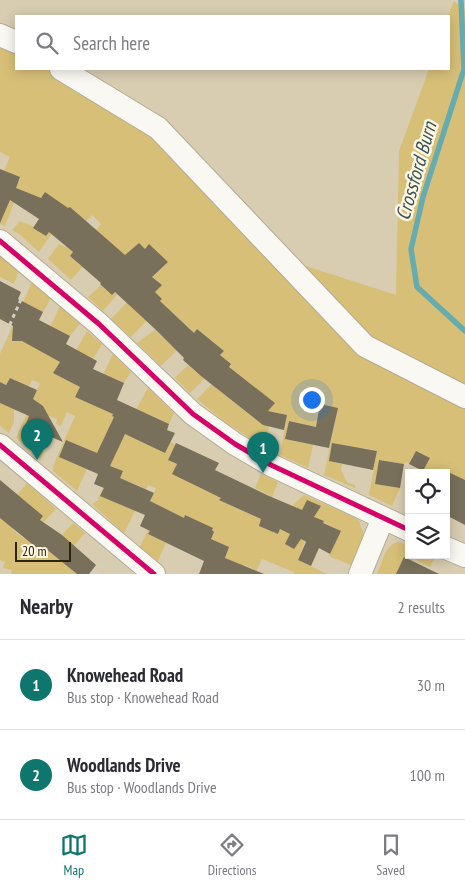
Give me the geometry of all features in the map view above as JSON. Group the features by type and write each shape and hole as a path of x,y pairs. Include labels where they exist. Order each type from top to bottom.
{"street":[{"path":"0,35 15,42"},
{"path":"63,70 158,128 364,346 465,397"},
{"path":"0,242 109,333 193,414 235,444 271,465 405,528"},
{"path":"0,445 154,574"},
{"path":"360,574 383,518"},
{"path":"450,550 465,556"}],"path":[{"path":"0,347 34,269"}],"shaded area":[{"path":"454,1 465,10 465,480 450,474 450,469 424,469 430,458 409,464 406,462 404,464 380,460 375,484 400,488 392,506 369,495 377,451 365,448 360,467 332,444 329,461 342,464 341,470 347,482 355,485 355,488 324,475 338,408 320,405 317,427 289,421 285,439 313,445 308,468 280,455 287,415 272,412 265,447 226,423 197,399 231,365 224,358 221,362 217,358 224,351 197,330 161,366 137,343 155,330 173,347 190,329 172,312 159,308 131,337 111,319 127,302 144,319 162,300 155,292 161,285 151,275 120,291 103,311 88,297 101,285 112,295 136,269 105,242 71,280 48,259 59,244 73,252 70,256 81,266 96,230 101,224 92,215 86,221 70,207 39,252 12,230 20,221 34,227 46,236 66,207 45,192 32,211 19,190 5,226 0,224 0,207 6,209 20,178 4,171 10,157 0,152 0,35 15,42 15,70 63,70 158,128 281,258 396,295 399,151 429,70 450,70 450,15 448,15","holes":["232,370 274,403 259,422 217,389"]},
{"path":"0,256 19,270 14,284 0,277"},
{"path":"32,282 51,298 43,312 26,304 47,334 60,306 80,324 70,336 52,327 48,355 60,362 55,370 71,359 87,331 102,344 93,359 63,378 119,403 112,416 128,424 148,388 174,413 169,424 138,410 158,445 167,449 170,442 175,444 168,460 194,473 190,483 208,492 214,481 230,505 259,518 269,495 255,488 261,474 278,482 266,512 269,530 278,534 290,508 304,495 354,517 359,521 363,538 351,565 329,556 340,531 310,515 300,538 305,541 298,560 327,574 294,574 294,572 262,559 255,574 252,574 254,569 244,565 240,574 225,558 229,547 213,540 209,550 206,549 214,531 185,515 182,523 159,512 148,534 166,543 158,561 140,547 156,512 148,507 156,488 148,485 124,533 92,504 97,501 109,474 92,451 66,440 59,457 87,469 77,491 53,471 53,466 75,416 67,412 61,426 56,424 57,419 44,414 45,409 42,405 32,409 25,426 50,437 40,459 16,438 40,383 32,380 25,395 18,381 10,378 6,385 0,382 0,354","holes":["110,474 142,487 133,509 101,496"]},
{"path":"113,354 131,372 124,383 106,375 95,391"},
{"path":"213,364 216,367 190,393 175,378 188,365 201,376"},
{"path":"0,403 14,409 14,422 9,433 0,426"},
{"path":"27,483 56,509 40,526 45,548 76,573 84,574 11,574 12,570 3,568 5,562 0,560 0,516 19,521 12,529 24,539 43,517 17,495"},
{"path":"73,523 85,533 74,546 62,535"},
{"path":"398,542 405,544 405,559 414,559 396,574 377,574 387,551"},
{"path":"414,559 435,559 430,567"}],"building":[{"path":"0,169 20,177 16,188 41,198 45,192 68,208 70,207 125,255 139,243 145,249 149,244 168,262 152,277 162,285 155,292 162,299 160,301 194,333 197,329 224,351 220,355 231,364 229,367 275,403 268,411 287,415 284,430 263,425 201,376 115,292 112,295 70,256 73,252 49,232 46,236 33,228 39,219 10,200 0,223"},
{"path":"0,281 21,292 18,299 43,312 39,320 70,336 66,344 97,361 93,369 124,383 117,400 169,424 167,430 175,433 165,453 125,434 110,466 123,471 120,478 154,493 150,501 184,518 185,515 213,528 214,532 211,539 229,547 225,558 264,574 199,574 204,561 148,534 150,531 140,526 145,515 100,496 104,488 94,484 98,474 59,457 66,440 97,453 114,417 112,416 113,414 75,397 80,387 53,373 60,362 22,341 12,341 13,326 0,319"},
{"path":"10,378 37,390 33,399 43,406 63,442 25,426 29,416 0,403 0,382 6,385"},
{"path":"320,404 338,408 329,448 285,439 289,421 316,427"},
{"path":"176,443 219,463 215,470 269,496 302,510 307,500 321,506 314,517 341,531 330,554 319,548 311,566 298,560 305,541 301,539 294,549 285,544 290,534 280,529 278,534 259,526 261,519 219,500 221,498 172,474 177,464 168,460"},
{"path":"332,443 377,451 373,470 329,461"},
{"path":"416,451 430,458 424,469 419,469 409,464"},
{"path":"379,460 404,464 400,488 375,484"},
{"path":"450,473 465,480 465,525 450,517"},
{"path":"0,480 43,516 40,520 62,535 96,565 89,574 77,574 45,548 42,552 0,518"},
{"path":"404,557 439,574 396,574"}],"waterway":[{"name":"Crossford Burn","path":"461,0 464,69 423,197 411,249 417,287 465,331"}],"cycle path":[{"path":"0,241 99,324 193,414 235,444 271,465 405,528"},
{"path":"0,445 154,574"}],"place":[{"name":"Woodlands Drive","path":"37,460"},
{"name":"Knowehead Road","path":"263,473"}]}
